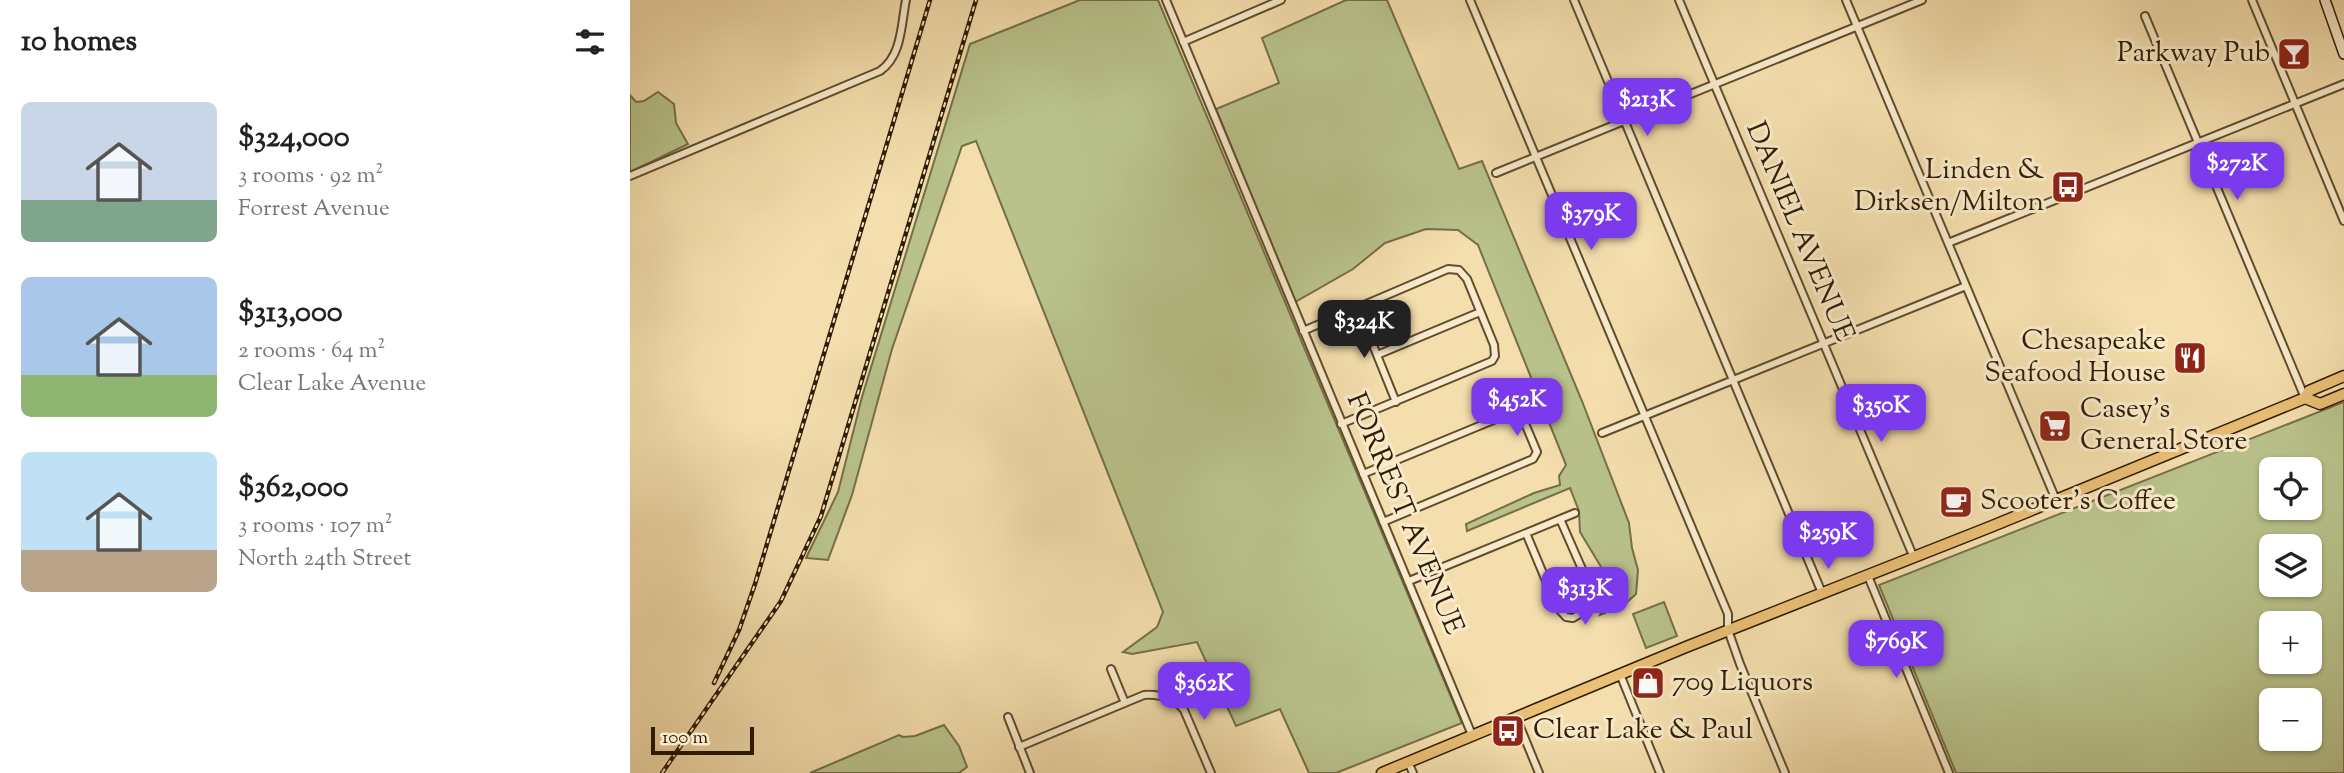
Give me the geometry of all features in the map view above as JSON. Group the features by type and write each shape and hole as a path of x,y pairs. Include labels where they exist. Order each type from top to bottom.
{"main road":[{"path":"2325,0 2344,54"},
{"path":"1382,773 1728,630 1914,558 2305,398 2309,391 2344,376"},
{"path":"2305,398 2319,404 2344,394"}],"street":[{"path":"630,176 867,78 887,66 896,53 906,0"},
{"name":"FORREST AVENUE","path":"1166,0 1472,736"},
{"path":"1183,41 1281,0"},
{"path":"1470,0 1728,614 1728,630 1784,773"},
{"path":"1574,0 1822,593"},
{"name":"DANIEL AVENUE","path":"1679,0 1914,558"},
{"path":"1846,0 2056,500"},
{"path":"1496,173 1923,0"},
{"path":"2252,0 2344,221"},
{"path":"2145,16 2305,398"},
{"path":"1948,243 2344,84"},
{"path":"1303,331 1454,269 1464,273 1495,351 1492,361 1342,424"},
{"path":"1602,433 1966,286"},
{"path":"1358,308 1396,401"},
{"path":"1377,355 1480,312"},
{"path":"1363,474 1513,412 1521,414 1537,452 1533,459 1383,522"},
{"path":"1409,581 1575,513"},
{"path":"1526,533 1557,607 1566,617 1573,618 1591,607 1593,594 1560,519"},
{"path":"1868,576 1949,773"},
{"path":"1111,669 1125,702"},
{"path":"1620,674 1660,773"},
{"path":"1167,697 1171,687"},
{"path":"1019,747 1144,695 1167,697 1184,710 1211,773"},
{"path":"1008,717 1030,773"},
{"path":"1516,717 1539,773"},
{"path":"1408,762 1413,773"}],"green space":[{"path":"1080,0 1158,0 1462,723 1336,773 1309,773 1280,709 1236,726 1197,642 1132,654 1123,652 1157,627 1163,612 976,141 962,146 892,349 852,495 828,560 806,558 838,492 862,397 970,44"},
{"path":"1346,0 1387,0 1459,169 1482,161 1582,401 1629,523 1638,570 1636,594 1624,605 1600,615 1612,585 1580,532 1579,511 1570,488 1467,531 1466,524 1534,493 1560,485 1559,476 1566,465 1478,245 1458,230 1426,229 1385,243 1353,269 1295,302 1216,109 1279,83 1262,38"},
{"path":"658,92 674,104 676,123 688,144 630,172 630,95 636,102 644,101"},
{"path":"2344,402 2344,773 1956,773 1879,585"},
{"path":"1664,602 1677,636 1646,648 1633,614"},
{"path":"944,725 959,746 967,767 959,773 810,773 899,735 915,736"}],"railway":[{"path":"714,683 739,630 755,584 930,0"},
{"path":"662,773 781,601 821,516 976,0"}],"place":[{"name":"Parkway Pub","path":"2294,54"},
{"name":"Linden & Dirksen/Milton","path":"2068,187"},
{"name":"Chesapeake Seafood House","path":"2190,358"},
{"name":"Casey's General Store","path":"2055,426"},
{"name":"Scooter's Coffee","path":"1956,502"},
{"name":"709 Liquors","path":"1648,683"},
{"name":"Clear Lake & Paul","path":"1508,731"}]}
